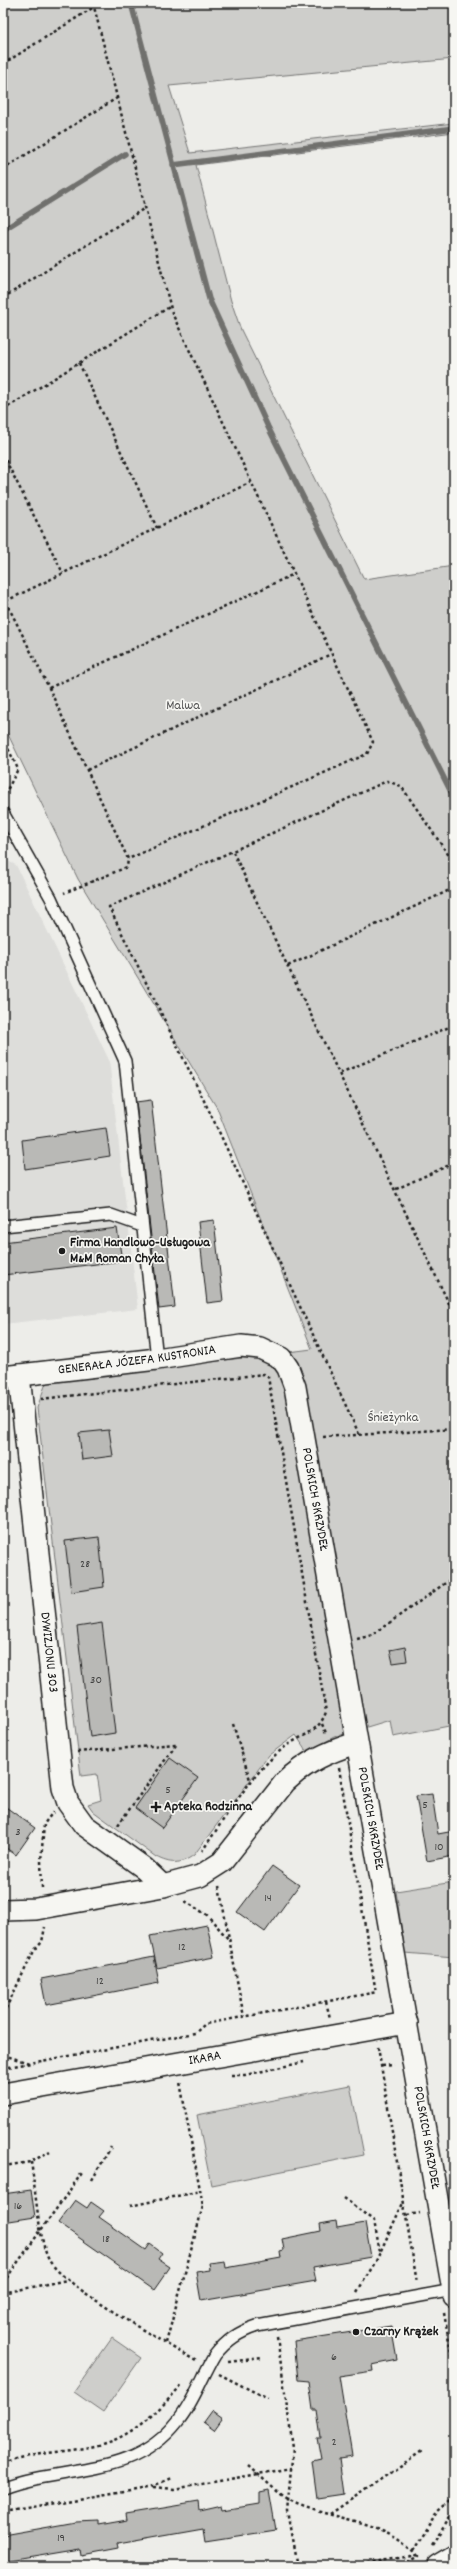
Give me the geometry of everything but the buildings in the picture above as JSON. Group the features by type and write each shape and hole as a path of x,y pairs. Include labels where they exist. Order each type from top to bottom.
{"main road":[{"path":"429,2555 454,2556"}],"street":[{"name":"GENERAŁA JÓZEFA KUSTRONIA","path":"11,1376 157,1359 242,1346 252,1346 270,1351"},
{"name":"POLSKICH SKRZYDEŁ","path":"270,1351 281,1358 288,1368 295,1387 306,1440 356,1743 408,2023 450,2298"},
{"name":"DYWIZJONU 303","path":"11,1376 22,1402 61,1753 63,1788 74,1814 84,1825 144,1868 162,1886"},
{"path":"3,1910 36,1909 162,1886 200,1876 214,1869 226,1858 285,1782 297,1770 318,1756 356,1743"},
{"name":"IKARA","path":"3,2094 408,2023"}],"lane":[{"path":"3,813 51,898 125,1061 157,1359"},
{"path":"3,1226 112,1215 142,1226"},
{"path":"3,2488 46,2476 120,2464 157,2444 179,2420 208,2368 223,2345 242,2331 419,2296 450,2298"}],"path":[{"path":"93,3 170,306 185,342 250,482 373,742 367,754 128,859"},
{"path":"3,64 94,7"},
{"path":"3,169 117,98"},
{"path":"3,298 146,208"},
{"path":"3,410 170,306"},
{"path":"79,362 157,528"},
{"path":"3,455 63,573"},
{"path":"6,601 250,482"},
{"path":"49,688 294,574"},
{"path":"3,596 49,688 128,859 127,867 51,898"},
{"path":"87,770 331,654"},
{"path":"3,738 18,769 3,798"},
{"path":"359,1434 214,1121 109,908 387,782 401,786 454,863"},
{"path":"233,852 396,1189 454,1314"},
{"path":"288,966 454,888"},
{"path":"340,1073 454,1025"},
{"path":"396,1189 454,1163"},
{"path":"448,1300 454,1298"},
{"path":"22,1402 264,1374 268,1377 326,1712 322,1724 281,1750 252,1783 200,1853"},
{"path":"306,1440 359,1434 454,1429"},
{"path":"372,1634 454,1578"},
{"path":"449,1581 454,1588"},
{"path":"233,1724 252,1783"},
{"path":"61,1753 176,1744 114,1831"},
{"path":"339,1765 376,1993"},
{"path":"223,1882 219,1886 244,2017"},
{"path":"162,1886 207,1914 230,1942"},
{"path":"3,2068 195,2033 205,2024 401,1988"},
{"path":"372,2045 377,2046 380,2055 405,2201 419,2296"},
{"path":"3,2055 30,2064"},
{"path":"223,2076 245,2075 300,2064 311,2059"},
{"path":"166,2343 203,2206 179,2077"},
{"path":"92,2180 111,2147"},
{"path":"3,2166 32,2162 50,2150"},
{"path":"32,2162 43,2246 49,2261 67,2280 208,2368"},
{"path":"3,2283 82,2173"},
{"path":"130,2206 201,2191"},
{"path":"344,2198 374,2220 380,2252"},
{"path":"363,2294 355,2295 380,2252 405,2201"},
{"path":"407,2215 426,2212"},
{"path":"3,2293 67,2280"},
{"path":"410,2286 418,2284"},
{"path":"450,2298 445,2314 454,2369"},
{"path":"272,2338 279,2337 293,2448 290,2500 287,2511 297,2566"},
{"path":"194,2367 200,2357"},
{"path":"222,2363 262,2358"},
{"path":"220,2368 217,2373 268,2399"},
{"path":"3,2463 35,2454 106,2443 134,2428 175,2392 187,2378"},
{"path":"330,2514 422,2451"},
{"path":"249,2466 290,2500 391,2533 413,2550 417,2556"},
{"path":"153,2486 174,2489 292,2468"},
{"path":"3,2512 153,2486 171,2478"},
{"path":"413,2550 438,2511 454,2497"},
{"path":"349,2566 429,2555 454,2510"},
{"path":"401,2566 417,2556"}],"shaded area":[{"path":"3,859 16,865 109,1060 138,1309 3,1324"}],"green space":[{"path":"3,3 454,3 454,59 169,86 190,153 454,123 454,132 196,165 231,301 241,330 364,579 454,566 454,1725 393,1737 390,1720 334,1737 307,1752 296,1735 269,1755 194,1855 180,1862 170,1862 156,1857 93,1811 88,1804 101,1800 97,1774 81,1776 37,1408 46,1383 312,1349 217,1108 78,879 3,724"},
{"path":"454,1882 454,1957 405,1953 396,1891"},
{"path":"350,2085 364,2155 211,2185 197,2115"},
{"path":"112,2338 141,2358 103,2412 74,2392"}],"waterway":[{"path":"131,3 209,299 268,427 454,798"},
{"path":"173,165 454,128"},
{"path":"3,230 125,154"}],"place":[{"name":"Firma Handlowo-Usługowa M&M Roman Chyła","path":"62,1251"},
{"name":"Apteka Rodzinna","path":"156,1807"},
{"name":"Czarny Krążek","path":"356,2332"}],"park label":[{"name":"Malwa","path":"183,706"},
{"name":"Śnieżynka","path":"393,1418"}]}
